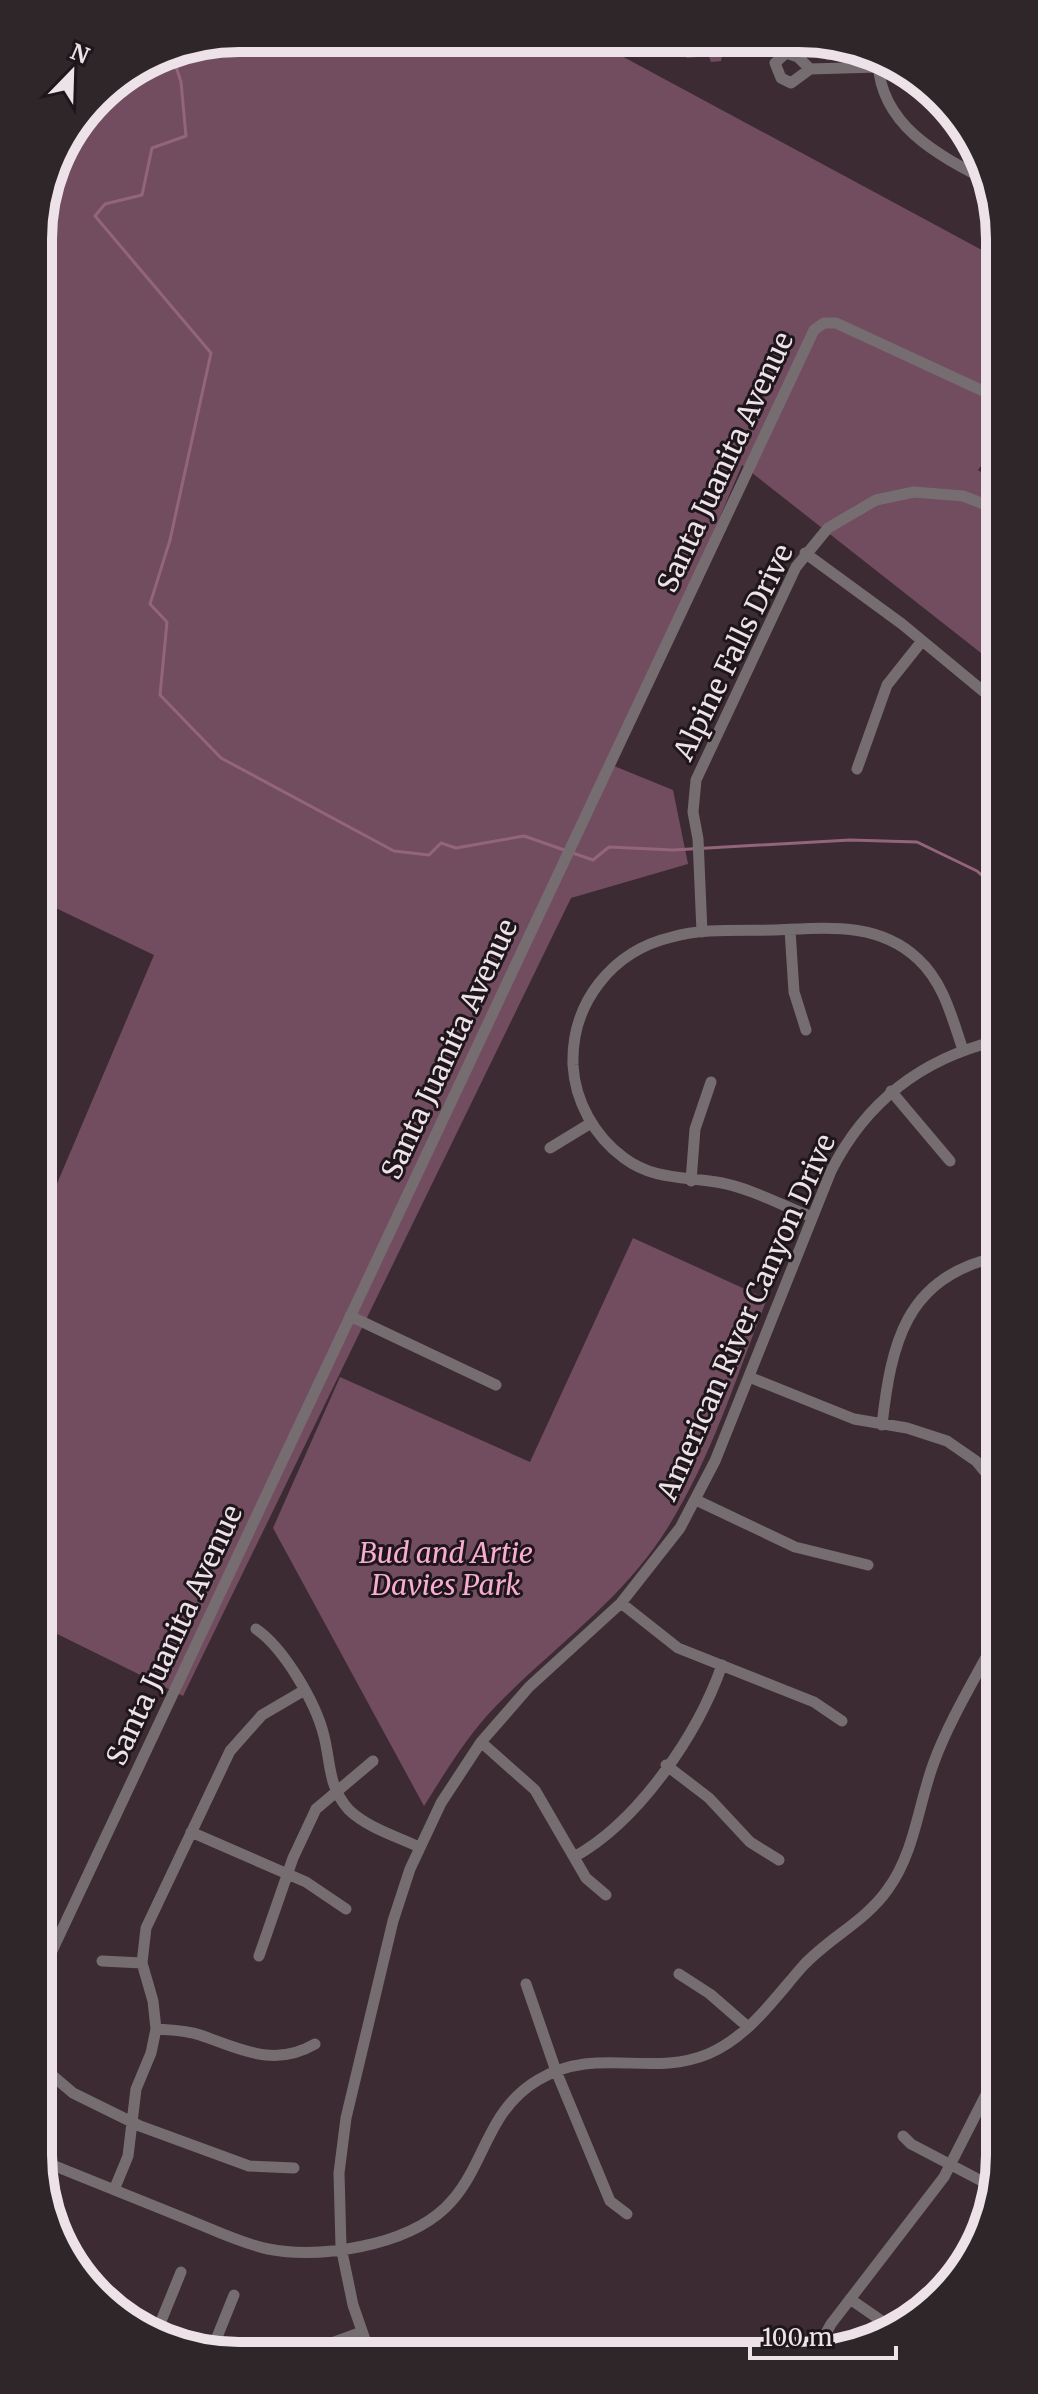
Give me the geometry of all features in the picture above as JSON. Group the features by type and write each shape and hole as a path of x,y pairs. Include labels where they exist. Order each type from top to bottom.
{"street":[{"path":"810,69 866,65"},
{"path":"880,70 889,98 915,137 932,152 974,174"},
{"name":"Santa Juanita Avenue","path":"52,1951 814,330 824,323 836,323 986,392"},
{"name":"Alpine Falls Drive","path":"702,932 693,794 701,764 805,553 843,517 896,494 945,492 986,505"},
{"path":"805,553 986,694"},
{"path":"857,769 887,685 922,641"},
{"path":"790,930 794,992 806,1030"},
{"path":"812,1217 736,1187 691,1181 640,1168 612,1148 591,1123 577,1090 573,1056 576,1031 588,999 609,971 629,955 658,941 702,932 863,930 905,948 937,982 963,1050"},
{"name":"American River Canyon Drive","path":"366,2342 341,2247 339,2173 346,2118 393,1921 419,1847 441,1803 481,1742 529,1687 621,1603 660,1557 696,1500 841,1150 864,1118 891,1091 927,1066 986,1044"},
{"path":"691,1181 695,1129 711,1082"},
{"path":"891,1091 950,1161"},
{"path":"550,1148 591,1123"},
{"path":"882,1425 891,1357 909,1315 927,1294 949,1276 986,1261"},
{"path":"350,1316 496,1385"},
{"path":"749,1377 854,1419 907,1428 947,1441 976,1461 986,1473"},
{"path":"696,1500 795,1547 868,1565"},
{"path":"621,1603 662,1638 695,1656 814,1702 842,1721"},
{"path":"256,1629 277,1646 303,1691 324,1734 328,1768 336,1791 360,1819 419,1847"},
{"path":"53,2165 263,2248 296,2252 390,2240 434,2218 467,2182 487,2135 507,2106 527,2087 556,2071 590,2061 659,2064 694,2059 720,2048 748,2027 813,1956 876,1904 896,1878 911,1840 934,1761 986,1659"},
{"path":"574,1857 618,1826 666,1765 699,1718 722,1665"},
{"path":"114,2190 128,2156 136,2089 151,2053 156,2029 153,2001 142,1963 146,1928 238,1740 262,1715 303,1691"},
{"path":"481,1742 535,1790 593,1887 606,1895"},
{"path":"259,1956 316,1809 373,1761"},
{"path":"666,1765 709,1798 750,1842 779,1860"},
{"path":"191,1832 315,1886 346,1909"},
{"path":"102,1961 142,1963"},
{"path":"679,1974 710,1994 748,2027"},
{"path":"526,1984 556,2071 610,2201 627,2214"},
{"path":"156,2029 197,2034 266,2057 292,2055 315,2044"},
{"path":"53,2076 73,2093 133,2122 249,2166 294,2168"},
{"path":"823,2340 850,2299 929,2198 950,2165 986,2094"},
{"path":"903,2136 911,2144 984,2182"},
{"path":"160,2324 181,2272"},
{"path":"216,2340 234,2295"},
{"path":"850,2299 883,2322"},
{"path":"335,2342 362,2332"}],"green space":[{"path":"227,52 614,52 986,252 986,459 978,470 986,476 986,657 742,465 614,766 673,790 688,864 571,898 183,1696 52,1631 52,1195 154,955 52,906 52,227 58,190 66,167 91,125 103,112 112,112 112,102 135,83 167,66"},
{"path":"722,52 721,61 711,62 709,56 686,58 690,53"},
{"path":"827,54 854,61 853,61 826,60"},
{"name":"Bud and Artie Davies Park","path":"633,1238 767,1299 704,1459 654,1548 618,1591 485,1718 457,1754 424,1806 273,1528 340,1377 530,1462"}],"waterway":[{"path":"175,63 181,82 186,136 152,148 142,195 105,204 95,216 211,353 170,540 150,604 167,622 160,695 221,758 394,851 429,855 441,843 456,848 524,836 593,860 609,847 673,850 850,840 917,842 977,871 986,879"}]}
